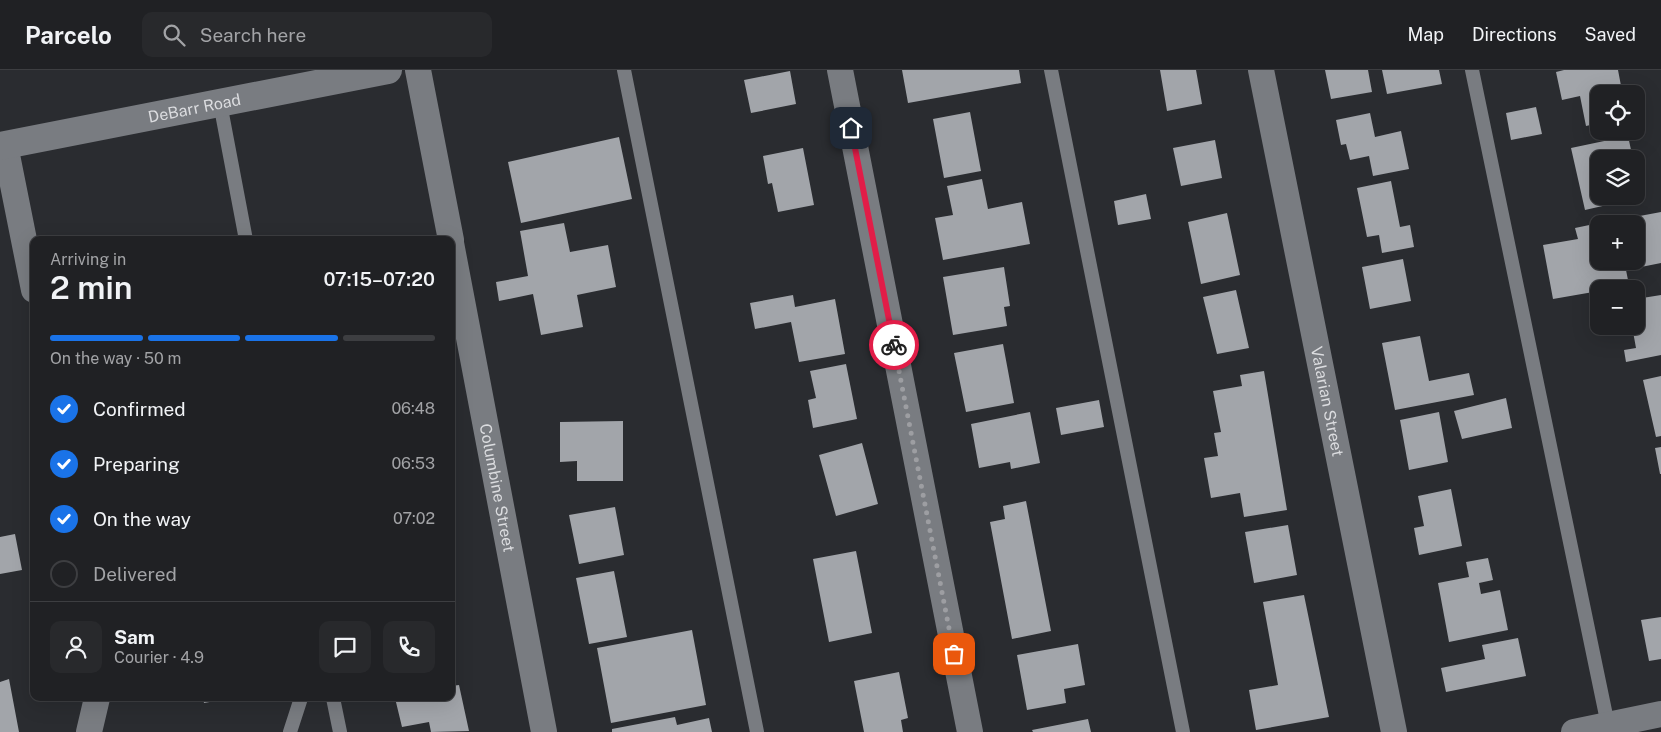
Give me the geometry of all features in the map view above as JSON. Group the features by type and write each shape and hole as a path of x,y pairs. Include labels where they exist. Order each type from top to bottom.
{"main road":[{"name":"DeBarr Road","path":"3,145 388,70"}],"street":[{"name":"Columbine Street","path":"418,70 450,236"},
{"path":"840,70 970,732"},
{"name":"Valarian Street","path":"1261,70 1394,732"},
{"path":"3,145 30,271"},
{"name":"Columbine Street","path":"455,262 544,732"},
{"path":"89,732 97,701"},
{"path":"1574,732 1609,728 1661,714"}],"lane":[{"path":"624,70 757,732"},
{"path":"1051,70 1183,732"},
{"path":"1472,70 1609,728"},
{"path":"220,103 245,236"},
{"path":"290,732 300,701"},
{"path":"334,701 340,732"}],"building":[{"path":"902,70 1019,70 1021,83 908,103"},
{"path":"1160,70 1196,70 1202,104 1167,111"},
{"path":"1325,70 1368,70 1372,92 1331,99"},
{"path":"1382,70 1439,70 1442,84 1387,94"},
{"path":"1564,70 1618,70 1621,85 1590,85 1590,125 1586,126 1580,96 1562,100 1556,72"},
{"path":"790,71 796,104 751,113 744,80"},
{"path":"1536,107 1542,134 1511,140 1506,113"},
{"path":"970,112 981,171 944,178 933,119"},
{"path":"1370,113 1375,137 1401,131 1409,169 1373,176 1369,156 1350,160 1346,144 1341,145 1336,120"},
{"path":"619,137 632,199 521,223 508,162"},
{"path":"1215,140 1222,178 1181,186 1173,148"},
{"path":"1609,140 1629,140 1631,150 1590,150 1590,205 1607,205 1585,210 1571,148"},
{"path":"803,148 814,205 778,212 772,183 768,184 763,156"},
{"path":"982,179 988,209 1022,202 1030,244 943,260 935,218 953,215 947,186"},
{"path":"1391,181 1400,227 1410,225 1414,247 1382,253 1379,235 1367,237 1357,188"},
{"path":"1146,194 1151,219 1118,225 1114,201"},
{"path":"1661,212 1661,263 1645,266 1645,215"},
{"path":"1227,213 1240,275 1201,284 1188,222"},
{"path":"564,223 570,252 608,245 616,287 577,295 583,327 541,335 533,294 499,301 496,282 528,276 520,231"},
{"path":"1590,225 1590,270 1626,270 1628,280 1590,280 1590,293 1553,299 1543,245 1578,239 1575,228"},
{"path":"1403,259 1411,301 1370,309 1362,267"},
{"path":"1004,267 1010,306 1004,307 1007,326 953,335 943,277"},
{"path":"1236,290 1249,348 1217,354 1203,297"},
{"path":"793,295 795,307 835,299 845,354 799,362 791,322 755,329 750,303"},
{"path":"1661,295 1661,355 1626,362 1624,350 1636,348 1634,335 1645,335 1645,298"},
{"path":"1420,336 1429,381 1469,373 1474,395 1395,410 1382,343"},
{"path":"1003,344 1014,403 966,412 954,353"},
{"path":"846,364 857,419 813,428 808,400 816,398 810,371"},
{"path":"1264,371 1287,510 1244,517 1240,493 1211,498 1204,458 1218,456 1214,433 1221,432 1213,391 1242,386 1240,375"},
{"path":"1661,376 1661,436 1656,437 1643,380"},
{"path":"1506,398 1512,428 1462,439 1454,411"},
{"path":"1099,400 1104,427 1061,435 1056,408"},
{"path":"1030,412 1040,463 1011,469 1010,462 979,468 971,424"},
{"path":"1439,412 1448,462 1409,470 1400,420"},
{"path":"623,421 623,481 577,481 577,461 560,462 560,422"},
{"path":"862,443 878,504 836,516 819,455"},
{"path":"1661,447 1661,474 1660,474 1655,448"},
{"path":"1451,489 1462,546 1419,555 1414,528 1424,526 1418,496"},
{"path":"1026,501 1051,631 1012,639 990,522 1005,519 1003,506"},
{"path":"615,507 624,555 579,564 569,515"},
{"path":"1288,525 1297,575 1254,583 1245,532"},
{"path":"15,534 22,570 0,574 0,537"},
{"path":"856,551 872,633 829,642 813,559"},
{"path":"1488,558 1493,580 1479,583 1481,594 1500,590 1508,630 1449,642 1438,583 1469,577 1466,562"},
{"path":"614,571 627,637 589,644 576,578"},
{"path":"1304,595 1329,717 1256,730 1249,690 1278,685 1263,602"},
{"path":"1661,617 1661,659 1649,661 1641,620"},
{"path":"692,630 706,705 611,723 597,648"},
{"path":"1518,638 1526,676 1446,692 1441,668 1485,659 1482,645"},
{"path":"1078,644 1085,685 1064,689 1066,703 1027,710 1017,655"},
{"path":"899,672 908,718 901,720 903,732 864,732 854,681"},
{"path":"9,679 19,732 0,732 0,682"},
{"path":"459,685 469,731 431,732 429,722 402,727 396,701 455,701 455,686"},
{"path":"675,717 677,725 709,718 712,732 612,732 612,729"},
{"path":"1088,719 1091,732 1033,732 1032,730"}],"way so far":[{"path":"894,345 954,654"}],"route":[{"path":"851,128 894,345"}]}
